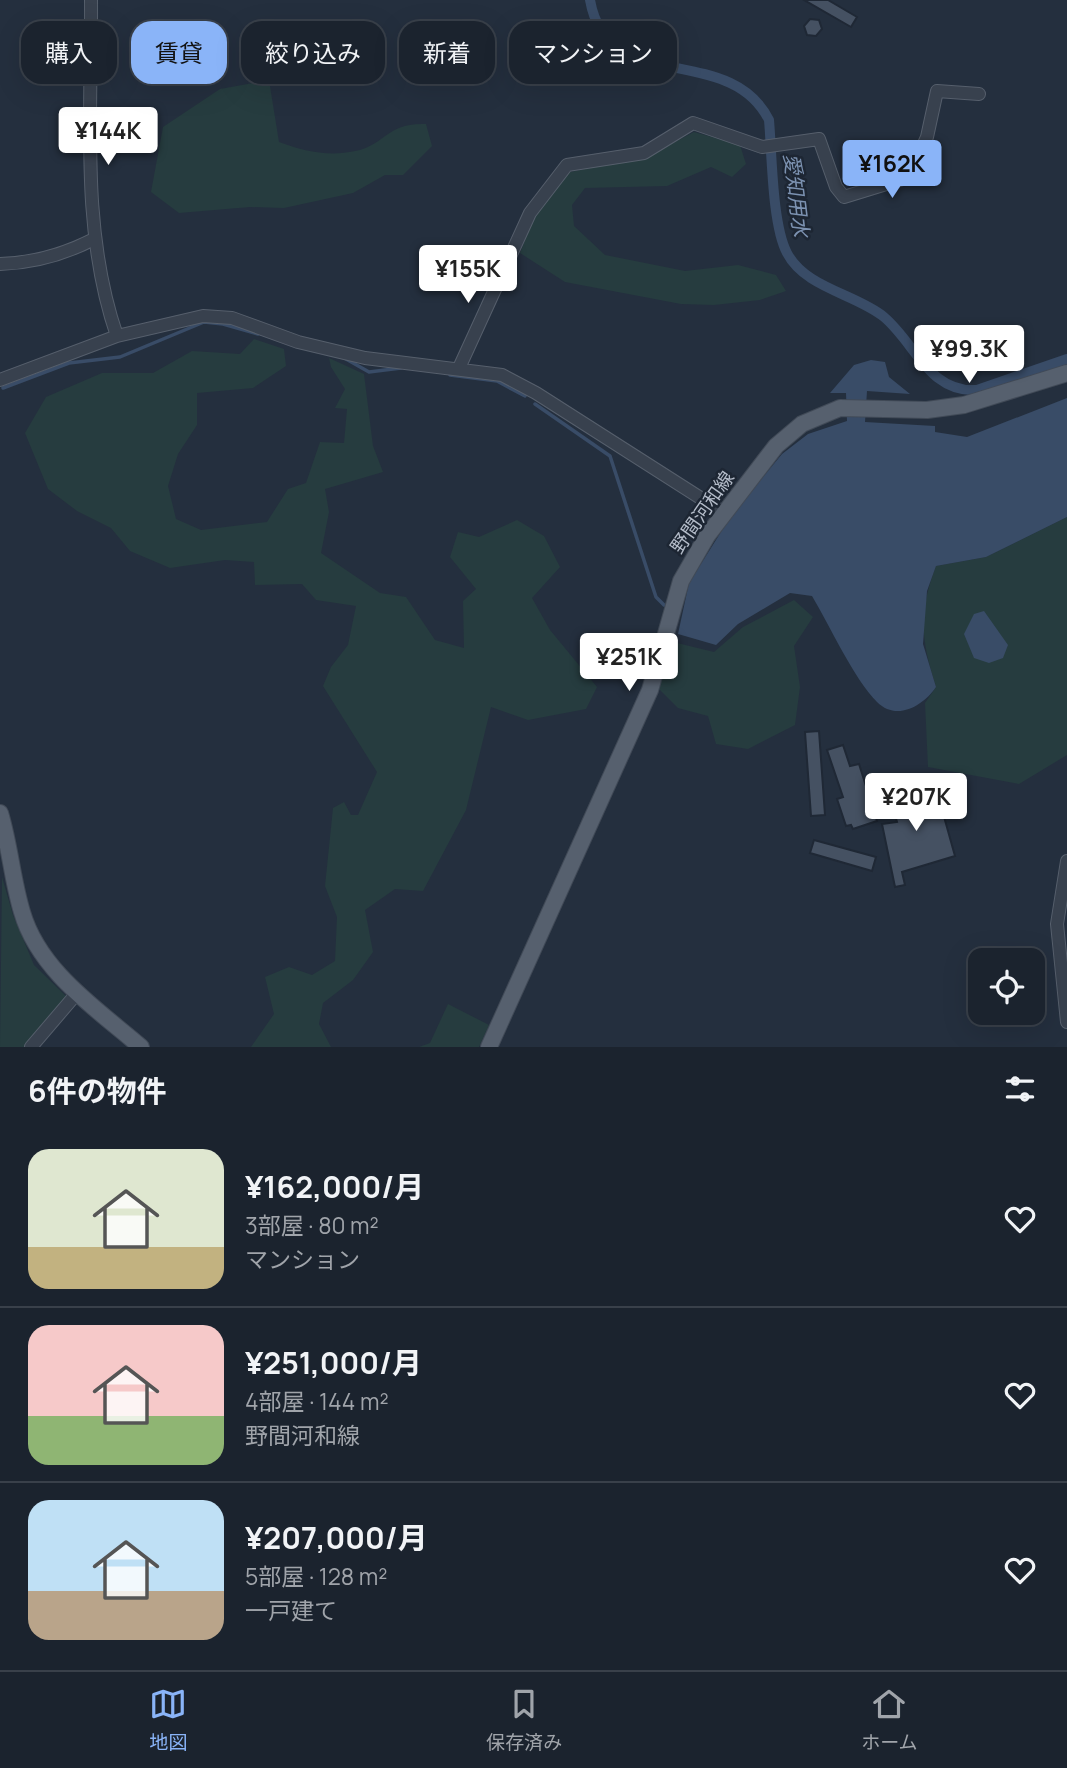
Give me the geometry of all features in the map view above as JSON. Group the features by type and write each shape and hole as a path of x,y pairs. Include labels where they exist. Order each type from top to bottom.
{"main road":[{"name":"野間河和線","path":"489,1047 650,690 681,581 724,513 788,434 802,424 839,408 927,410 964,405 1067,373"},
{"path":"0,813 11,848 22,914 40,951 54,970 141,1047"}],"street":[{"path":"91,0 94,239 103,296 117,335"},
{"path":"459,368 530,213 567,165 643,153 693,123 762,147 819,139 836,187 844,197 856,195 909,177 927,137 937,91 979,94"},
{"path":"0,264 23,264 65,254 94,239"},
{"path":"0,380 117,335 203,316 232,317 298,342 365,358 502,375 536,393 724,513"},
{"path":"1067,861 1057,924 1067,1022"},
{"path":"31,1047 78,992"}],"green space":[{"path":"247,84 270,84 279,142 297,148 345,153 365,148 394,130 413,124 426,124 432,146 403,175 385,175 353,193 284,208 250,207 179,213 151,192 163,127 220,89"},
{"path":"694,132 740,145 746,164 732,177 711,167 667,186 585,188 572,205 574,226 605,255 685,271 738,265 776,275 786,291 760,300 714,305 681,304 565,282 520,253 535,214 570,172 644,158"},
{"path":"254,339 284,349 286,366 253,388 197,393 197,425 178,454 168,486 176,519 201,530 267,522 288,489 306,483 320,442 344,443 347,409 335,408 345,389 331,367 329,358 364,374 373,446 383,472 325,489 329,512 321,553 380,593 406,597 435,640 464,648 463,601 476,589 450,557 458,532 479,537 517,520 544,536 560,567 532,598 550,630 597,687 586,709 528,720 491,707 466,810 423,891 395,889 365,910 373,952 353,980 323,1003 319,1024 331,1047 251,1047 274,1014 265,977 289,967 312,975 335,961 337,917 325,886 333,808 344,802 351,815 358,815 377,772 323,686 331,667 348,645 356,606 316,600 302,584 255,585 254,562 225,560 170,568 130,551 111,528 77,511 48,489 25,433 46,397 102,373 153,373 192,351 240,354"},
{"path":"1067,517 1067,755 1019,784 928,767 925,703 936,687 927,655 924,613 936,566 986,557"},
{"path":"794,600 813,617 794,646 800,687 795,725 748,749 716,744 708,716 678,708 659,689 673,642 714,652 743,627"},
{"path":"2,877 13,915 34,965 68,998 25,1047 0,1047"},
{"path":"448,1004 489,1025 479,1047 419,1047 430,1043"}],"water":[{"path":"871,360 885,362 889,377 910,394 867,391 865,422 935,426 935,432 967,437 1067,398 1067,517 986,557 936,566 927,591 923,644 936,687 925,700 901,711 885,708 868,692 812,596 790,593 738,624 716,645 678,634 689,583 731,516 782,454 808,434 847,421 846,393 830,393 854,365"},
{"path":"984,611 1008,645 1003,658 989,663 974,658 964,634 974,614"}],"building":[{"path":"804,0 828,0 857,17 851,27"},
{"path":"810,19 819,20 822,29 816,36 807,35 804,26"},
{"path":"819,731 825,815 811,816 805,732"},
{"path":"843,745 850,766 859,764 877,821 853,829 851,825 846,826 837,799 843,797 827,750"},
{"path":"936,788 955,856 902,872 905,885 895,887 882,824 897,822 889,795 908,790 909,796"},
{"path":"814,840 876,857 872,871 810,853"}],"waterway":[{"name":"愛知用水","path":"590,0 601,30 620,49 644,60 727,81 751,96 769,120 778,225 787,253 795,265 818,283 884,317 935,375 947,384 961,389 977,390 1067,359"},
{"path":"3,388 69,363 120,357 204,322 223,324 258,334"},
{"path":"346,359 369,372 401,368"},
{"path":"450,375 497,381 525,396"},
{"path":"535,404 610,456 656,597 664,605"}]}
